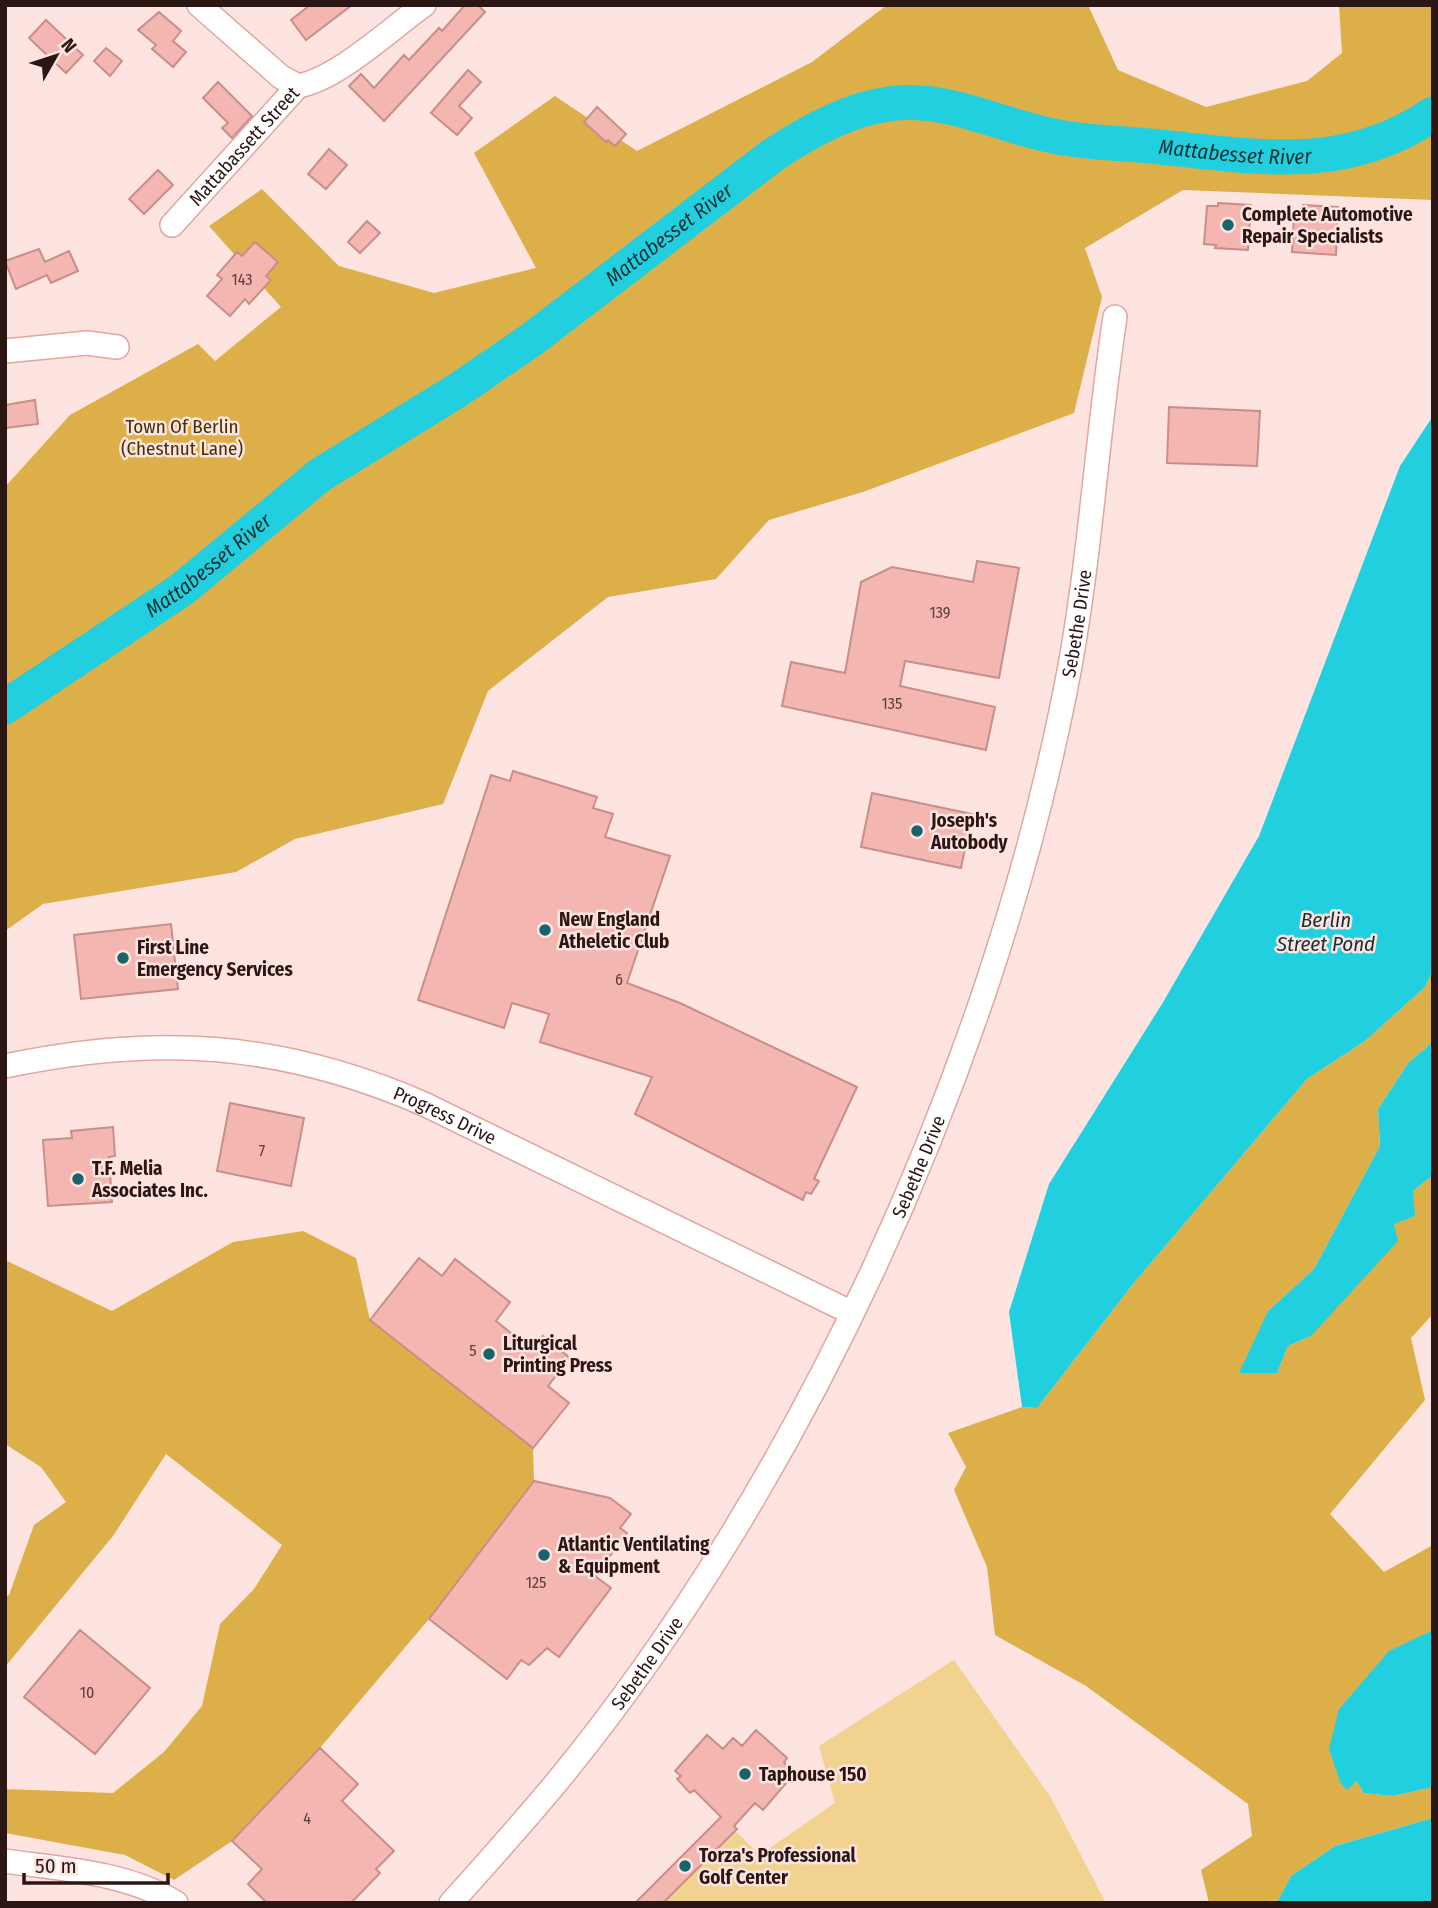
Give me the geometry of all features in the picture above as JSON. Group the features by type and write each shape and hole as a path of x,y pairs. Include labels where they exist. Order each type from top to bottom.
{"street":[{"path":"199,5 281,77 298,86"},
{"name":"Mattabassett Street","path":"172,225 298,86 312,83 331,73 424,5"},
{"name":"Sebethe Drive","path":"451,1903 557,1781 663,1639 757,1489 850,1312 940,1114 999,947 1049,767 1080,616 1115,317"},
{"path":"5,351 87,343 117,347"},
{"name":"Progress Drive","path":"5,1066 51,1056 159,1046 225,1049 324,1067 375,1083 424,1104 850,1312"},
{"path":"5,1861 137,1885 176,1903"}],"shaded area":[{"path":"954,1660 1050,1796 1106,1903 641,1903 723,1819 760,1855 835,1803 819,1746"}],"green space":[{"name":"Town Of Berlin (Chestnut Lane)","path":"887,5 1088,5 1118,70 1206,107 1307,81 1342,53 1339,5 1433,5 1433,200 1183,190 1085,248 1102,297 1074,413 863,492 769,520 716,579 608,597 488,691 443,804 295,839 236,872 43,904 5,931 5,487 70,415 198,344 215,361 281,307 209,226 262,189 339,266 434,293 536,268 474,153 555,96 637,151 812,62"},
{"path":"1433,970 1433,1042 1409,1062 1378,1109 1380,1146 1314,1269 1268,1311 1277,1373 1288,1346 1311,1336 1394,1224 1413,1191 1433,1175 1433,1314 1411,1338 1425,1400 1330,1514 1384,1572 1433,1545 1433,1630 1389,1652 1339,1709 1356,1781 1364,1793 1393,1796 1433,1787 1433,1818 1335,1846 1291,1876 1277,1903 1209,1903 1201,1870 1252,1836 1248,1804 1086,1686 995,1635 987,1567 954,1490 966,1467 948,1433 1022,1407 1037,1408 1133,1284 1307,1079 1365,1041 1425,987"},
{"path":"303,1231 356,1258 370,1320 533,1448 534,1481 429,1619 320,1748 232,1841 174,1880 125,1855 5,1833 5,1789 113,1793 164,1752 202,1706 220,1624 254,1589 282,1545 166,1454 113,1536 5,1667 5,1597 9,1595 34,1525 66,1502 41,1467 5,1444 5,1260 112,1311 233,1242"}],"water":[{"name":"Berlin Street Pond","path":"1433,416 1433,970 1425,987 1365,1041 1307,1079 1133,1284 1037,1408 1022,1407 1009,1312 1049,1184 1162,1004 1259,836 1400,466"},
{"path":"1433,1042 1433,1175 1413,1191 1415,1216 1394,1224 1398,1241 1311,1336 1288,1346 1277,1373 1239,1373 1268,1311 1314,1269 1380,1146 1378,1109 1409,1062"},
{"path":"1433,1630 1433,1787 1393,1796 1364,1793 1356,1781 1347,1790 1340,1782 1329,1749 1339,1709 1389,1651"},
{"path":"1433,1818 1433,1903 1277,1903 1291,1876 1335,1846"}],"building":[{"path":"310,5 352,5 306,40 291,20"},
{"path":"465,5 478,5 485,12 384,121 349,86 361,74 374,88 404,55 409,60 439,28 442,31"},
{"path":"159,12 181,31 173,41 186,52 173,67 152,49 156,45 138,30"},
{"path":"46,20 83,55 66,73 29,38"},
{"path":"106,48 122,61 110,76 94,61"},
{"path":"468,70 481,82 459,106 472,118 457,135 431,113"},
{"path":"218,82 252,116 232,138 222,128 228,123 203,98"},
{"path":"597,107 626,134 615,146 608,140 606,142 584,122"},
{"path":"329,149 347,165 326,189 308,174"},
{"path":"158,170 173,185 144,214 129,199"},
{"name":"Complete Automotive Repair Specialists","path":"1218,203 1251,205 1248,250 1215,248 1216,245 1204,244 1207,206 1218,206"},
{"path":"1303,205 1338,207 1336,255 1292,252 1294,216 1303,217"},
{"path":"367,221 380,233 360,253 348,242"},
{"path":"255,242 278,262 266,276 271,280 249,304 245,299 230,316 207,296 222,279 217,275 237,252 242,256"},
{"path":"39,249 45,262 69,251 78,271 51,283 47,275 16,289 5,261"},
{"path":"35,400 38,424 5,428 5,405"},
{"path":"1169,407 1260,411 1257,466 1167,463"},
{"path":"977,561 1019,568 999,678 905,661 900,686 995,707 986,750 782,706 791,662 845,673 861,582 892,567 973,582"},
{"path":"513,771 597,797 593,808 613,814 605,837 670,856 627,983 680,1003 857,1087 814,1179 819,1181 811,1194 806,1192 803,1200 635,1114 652,1077 540,1042 549,1014 512,1003 504,1028 418,1000 491,775 510,781"},
{"name":"Joseph's Autobody","path":"872,793 972,814 961,868 861,847"},
{"path":"171,924 178,989 81,999 74,935"},
{"path":"230,1103 304,1118 291,1186 217,1171"},
{"name":"T.F. Melia Associates Inc.","path":"113,1127 115,1156 109,1157 112,1202 48,1206 43,1140 72,1138 71,1131"},
{"name":"Liturgical Printing Press","path":"419,1258 442,1276 455,1259 510,1302 496,1321 532,1350 543,1336 570,1358 548,1386 569,1403 533,1448 370,1320"},
{"name":"Atlantic Ventilating & Equipment","path":"534,1481 610,1498 631,1514 620,1528 627,1533 595,1576 611,1588 559,1657 547,1648 529,1665 521,1660 507,1679 429,1619"},
{"path":"80,1630 150,1688 95,1754 24,1697"},
{"path":"756,1730 787,1758 784,1762 793,1775 763,1810 755,1803 734,1826 737,1829 663,1903 635,1903 721,1817 694,1790 690,1793 677,1779 681,1776 675,1771 707,1735 723,1749 733,1738 742,1746"},
{"path":"320,1748 358,1784 342,1801 394,1851 376,1869 380,1873 351,1903 267,1903 248,1884 262,1869 232,1841"}],"waterway":[{"name":"Mattabesset River","path":"5,707 181,590 320,475 458,390 531,340 773,155 799,138 843,117 874,107 909,102 967,111 1025,129 1072,139 1267,157 1301,157 1367,146 1400,133 1433,114"}],"place":[{"name":"Complete Automotive Repair Specialists","path":"1228,225"},
{"name":"Joseph's Autobody","path":"917,831"},
{"name":"New England Atheletic Club","path":"545,930"},
{"name":"First Line Emergency Services","path":"123,958"},
{"name":"T.F. Melia Associates Inc.","path":"78,1179"},
{"name":"Liturgical Printing Press","path":"489,1354"},
{"name":"Atlantic Ventilating & Equipment","path":"544,1555"},
{"name":"Taphouse 150","path":"745,1774"},
{"name":"Torza's Professional Golf Center","path":"685,1866"}]}
